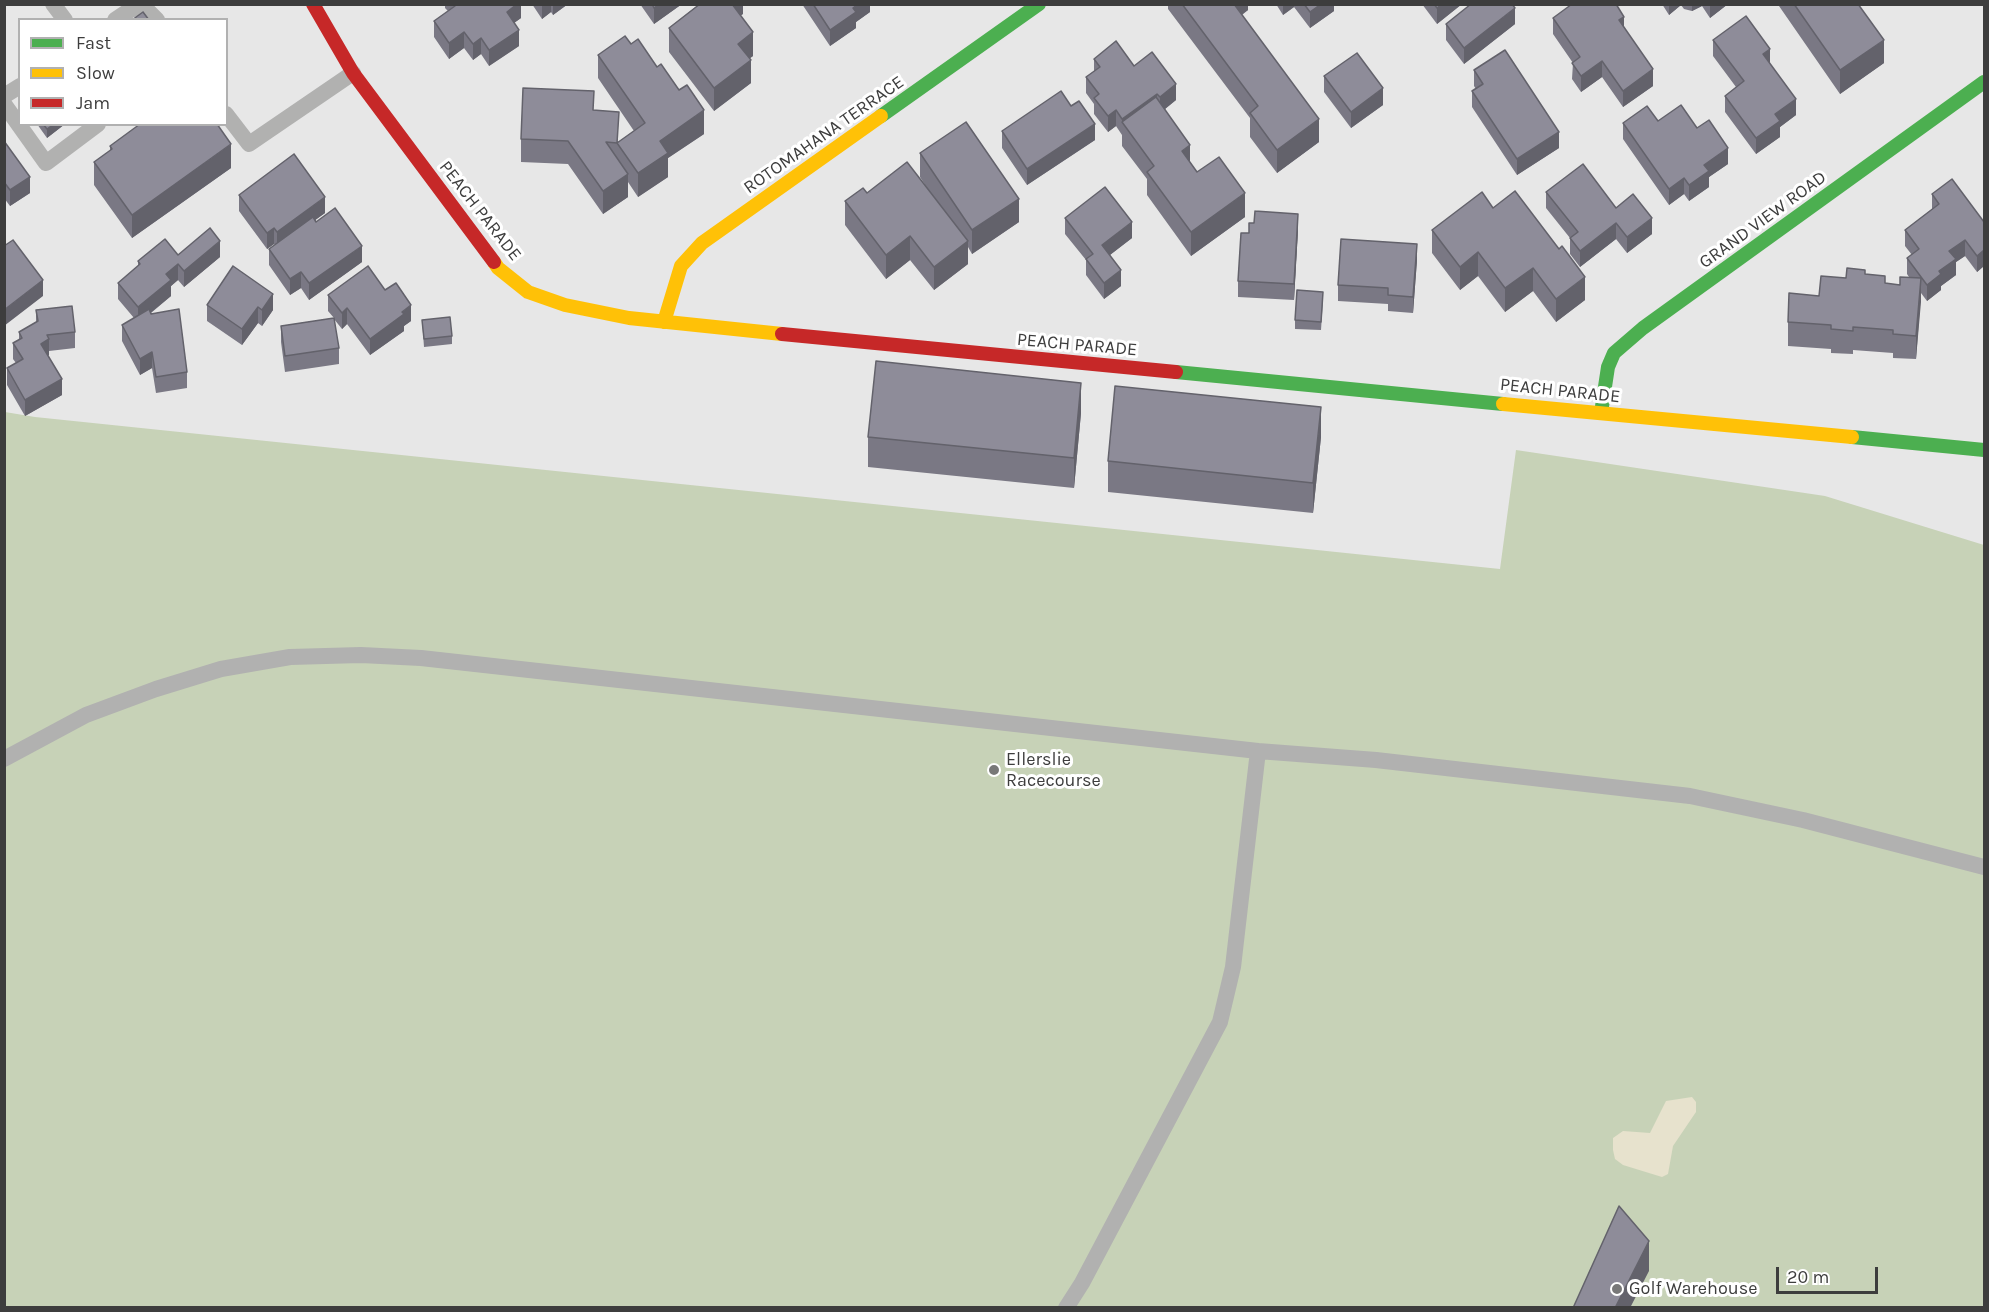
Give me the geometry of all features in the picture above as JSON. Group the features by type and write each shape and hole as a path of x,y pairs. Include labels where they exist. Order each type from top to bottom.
{"main road":[{"name":"PEACH PARADE","path":"313,4 353,73 498,268 536,296 565,305 600,313 664,322 1984,450"},
{"name":"ROTOMAHANA TERRACE","path":"664,322 681,266 702,243 1039,4"},
{"name":"GRAND VIEW ROAD","path":"1601,414 1608,367 1614,353 1984,82"}],"lane":[{"path":"53,4 63,18"},
{"path":"118,18 130,10 143,6 155,18"},
{"path":"228,117 249,144 353,73"},
{"path":"4,96 18,87"},
{"path":"4,104 18,124"},
{"path":"20,126 46,163 95,126"},
{"path":"4,759 86,715 156,689 221,669 290,657 361,655 421,658 1258,751 1376,760 1690,796 1803,820 1984,867"},
{"path":"1066,1308 1082,1283 1220,1022 1233,967 1258,751"}],"green space":[{"name":"Ellerslie Racecourse","path":"5,412 35,417 1500,569 1516,450 1825,496 1984,545 1984,1307 5,1307"}],"sand":[{"path":"1692,1097 1696,1102 1696,1112 1673,1146 1668,1174 1662,1177 1623,1165 1615,1159 1613,1138 1623,1131 1650,1133 1666,1101"}],"building":[{"path":"454,4 517,4 507,12 519,30 489,50 481,38 473,44 464,32 449,43 434,21 455,6"},
{"path":"700,4 732,4 753,32 738,44 751,60 714,88 669,28"},
{"path":"813,4 858,4 853,8 856,12 830,30"},
{"path":"1182,4 1234,4 1319,119 1277,150 1250,113 1258,106"},
{"path":"1304,4 1321,4 1310,12"},
{"path":"1471,4 1512,4 1515,8 1464,48 1446,24"},
{"path":"1572,4 1616,4 1624,17 1619,20 1653,69 1623,91 1602,61 1581,76 1572,63 1580,57 1553,18"},
{"path":"1794,4 1858,4 1884,40 1840,70"},
{"path":"143,12 148,18 135,18"},
{"path":"1746,16 1770,49 1763,54 1796,99 1775,114 1780,121 1756,138 1725,96 1744,81 1713,40"},
{"path":"625,36 631,44 638,39 657,67 661,64 679,90 687,85 704,110 660,141 668,153 638,173 617,143 645,123 598,55"},
{"path":"1116,41 1134,66 1152,52 1176,84 1160,97 1157,94 1122,119 1116,110 1108,116 1094,98 1099,94 1086,77 1100,67 1094,59"},
{"path":"1505,50 1559,132 1517,159 1472,91 1483,84 1474,70"},
{"path":"1357,53 1383,88 1351,112 1324,76"},
{"path":"523,88 594,91 593,110 619,112 617,143 606,142 628,174 603,191 568,141 521,139"},
{"path":"1061,91 1071,106 1079,101 1095,124 1027,169 1002,131"},
{"path":"1156,97 1190,145 1182,151 1197,172 1219,157 1245,193 1191,232 1147,172 1154,166 1122,122"},
{"path":"1681,105 1697,128 1709,120 1728,148 1704,165 1709,171 1689,185 1684,178 1669,189 1623,123 1647,106 1658,121"},
{"path":"966,122 1019,199 972,230 920,153"},
{"path":"137,126 218,126 231,144 132,215 94,162 112,149 110,146"},
{"path":"4,141 30,177 10,190 4,182"},
{"path":"294,154 325,197 277,232 274,228 267,233 239,195"},
{"path":"907,162 968,241 934,267 910,236 886,255 845,201 863,188 867,193"},
{"path":"1583,164 1616,208 1633,194 1652,218 1627,237 1616,223 1580,251 1570,238 1578,232 1546,192"},
{"path":"1952,179 1984,222 1984,250 1977,256 1965,240 1949,251 1956,259 1939,271 1941,274 1927,285 1907,258 1919,249 1905,230 1939,204 1932,194"},
{"path":"1105,187 1132,222 1102,245 1121,270 1104,283 1086,259 1093,254 1065,218"},
{"path":"1515,191 1559,249 1562,246 1585,277 1556,299 1533,268 1505,288 1478,252 1460,267 1432,230 1482,192 1493,208"},
{"path":"335,208 362,246 309,283 301,272 290,279 269,249 313,217 316,222"},
{"path":"1255,211 1298,214 1294,284 1238,281 1241,233 1249,233 1249,223 1254,223"},
{"path":"210,228 220,241 184,271 178,264 166,274 171,280 138,307 118,283 140,264 138,261 165,239 178,255"},
{"path":"1341,239 1417,244 1413,297 1388,295 1388,288 1338,285"},
{"path":"13,240 43,280 4,310 4,246"},
{"path":"233,266 273,294 262,310 258,307 242,329 207,305"},
{"path":"368,266 385,290 396,283 411,305 402,312 404,314 370,339 347,308 342,313 328,295"},
{"path":"1847,268 1865,270 1865,274 1885,276 1885,283 1900,285 1900,277 1921,278 1916,336 1893,334 1893,330 1853,327 1853,331 1831,329 1831,325 1788,322 1789,293 1819,296 1821,276 1846,278"},
{"path":"1297,290 1323,292 1321,322 1295,320"},
{"path":"72,306 75,332 47,335 49,339 41,344 62,379 25,400 7,368 23,359 13,343 22,338 19,332 38,321 36,310"},
{"path":"149,309 151,314 179,309 187,372 156,377 152,352 140,359 122,325"},
{"path":"450,317 452,336 424,339 422,320"},
{"path":"334,318 339,348 285,356 281,326"},
{"path":"876,361 1081,383 1074,458 868,437"},
{"path":"1115,386 1321,407 1313,483 1108,461"},
{"path":"1619,1206 1649,1241 1615,1308 1573,1308"}],"traffic: fast":[{"path":"881,116 1039,4"},
{"path":"1601,413 1608,367 1614,353 1643,328 1984,82"},
{"path":"1176,372 1503,404"},
{"path":"1852,437 1984,450"}],"traffic: slow":[{"path":"664,322 681,266 702,243 881,116"},
{"path":"494,262 498,268 528,292 565,305 629,318 782,334"},
{"path":"1503,404 1852,437"}],"traffic: jam":[{"path":"313,4 353,73 494,262"},
{"path":"782,334 1176,372"}],"place":[{"name":"Ellerslie Racecourse","path":"994,770"},
{"name":"Golf Warehouse","path":"1617,1289"}]}
